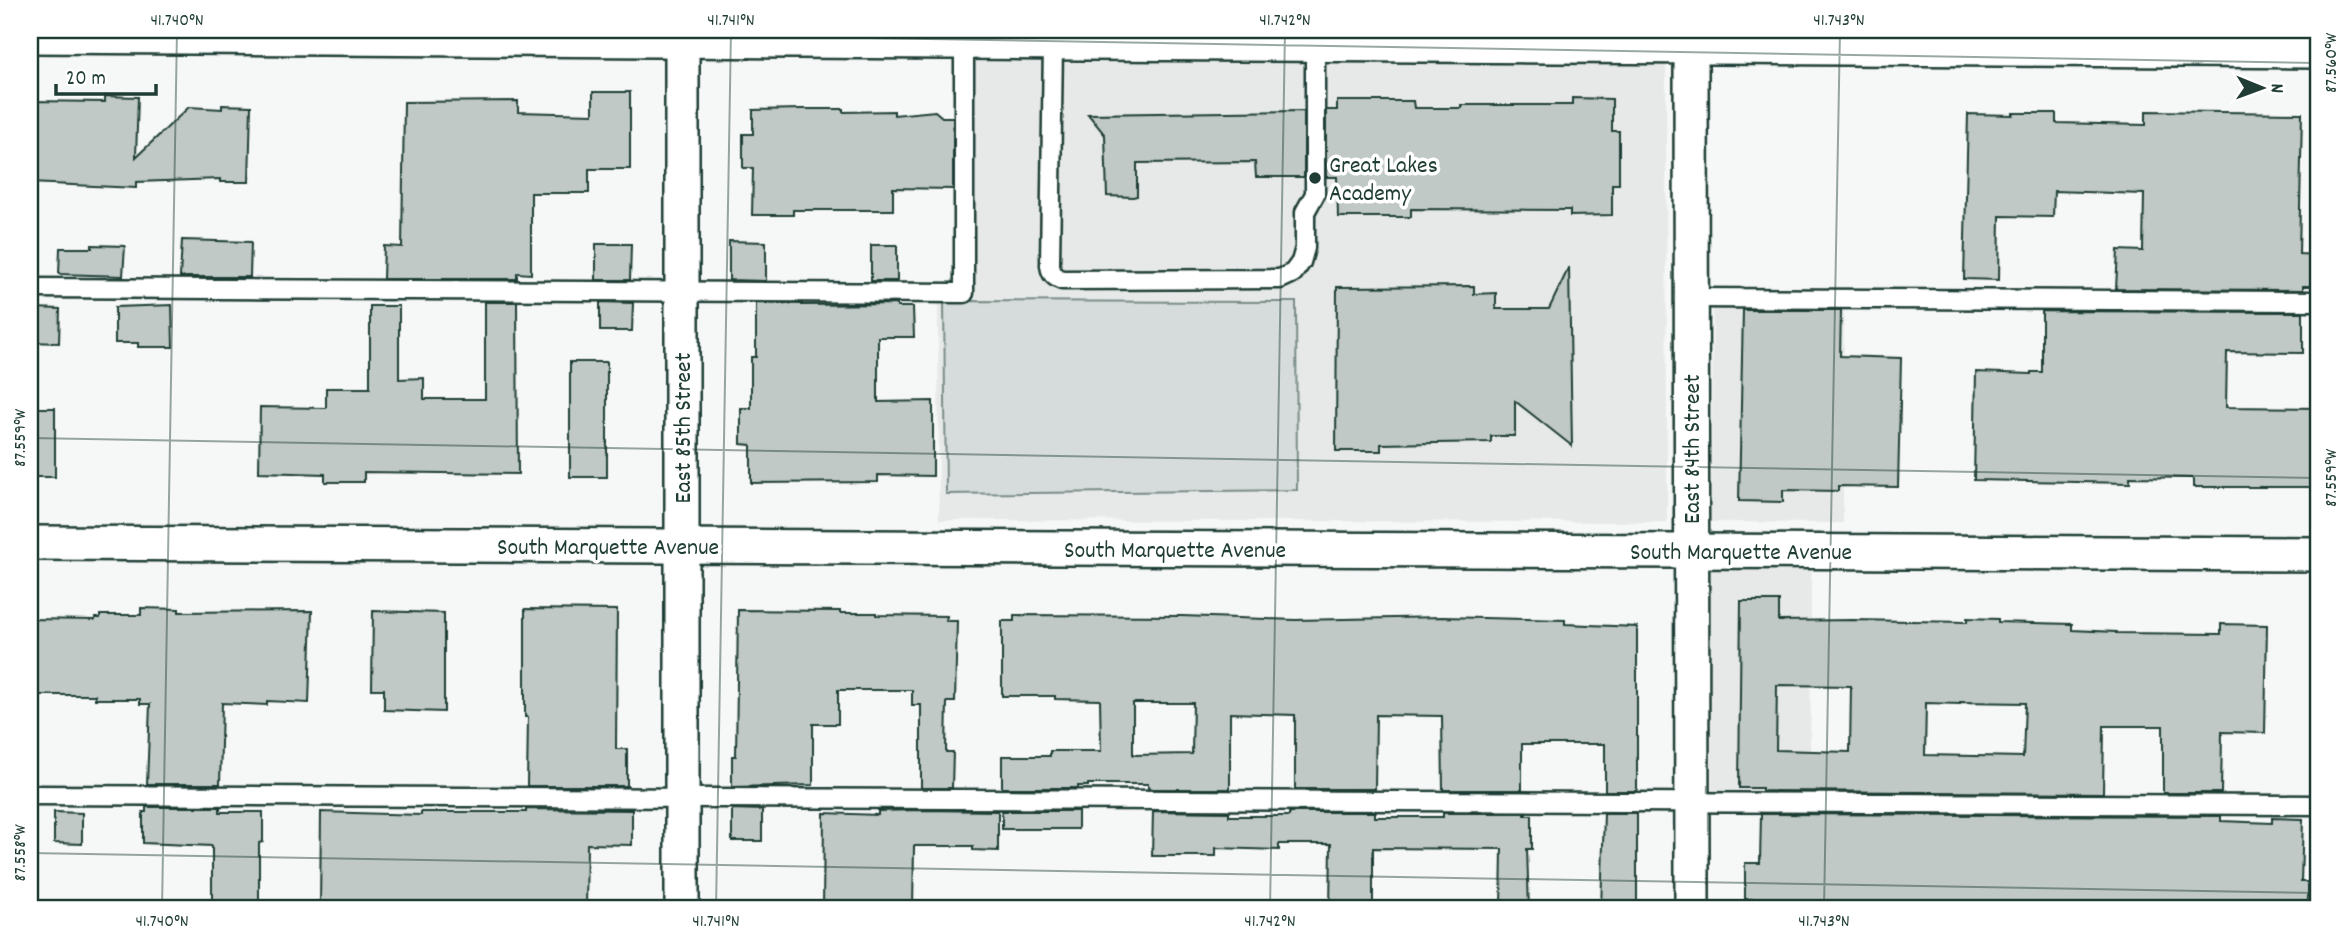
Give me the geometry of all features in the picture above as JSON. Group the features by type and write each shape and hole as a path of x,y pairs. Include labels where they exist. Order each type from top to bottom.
{"street":[{"path":"30,36 682,35 964,42 1315,44 1691,38 2319,51"},
{"name":"East 85th Street","path":"682,35 682,909"},
{"name":"East 84th Street","path":"1691,38 1692,909"},
{"name":"South Marquette Avenue","path":"30,543 2319,554"}],"lane":[{"path":"30,288 964,293 964,42"},
{"path":"1054,43 1050,265 1055,278 1062,280 1280,279 1293,273 1301,262 1305,248 1306,212 1315,194 1315,44"},
{"path":"1691,298 2319,301"},
{"path":"30,795 2319,806"}],"shaded area":[{"name":"Great Lakes Academy","path":"963,62 1666,64 1667,522 939,520 938,293 963,293"},
{"path":"1713,298 1844,299 1843,523 1711,522"},
{"path":"944,301 1296,302 1297,490 946,494"},
{"path":"1710,570 1811,571 1810,803 1712,803"}],"building":[{"path":"593,92 630,92 630,169 589,169 589,193 531,193 531,274 517,273 517,279 383,279 384,246 402,247 404,102 518,101 518,112 593,114"},
{"path":"105,96 138,97 136,157 189,107 222,109 222,105 251,106 249,182 220,182 220,179 136,182 136,188 30,183 30,101 105,102"},
{"path":"1572,98 1612,99 1612,131 1619,131 1619,184 1612,184 1612,215 1570,216 1570,210 1411,209 1411,217 1338,217 1337,177 1326,177 1326,110 1337,110 1337,101 1413,101 1414,108 1461,108 1461,105 1572,105"},
{"path":"843,109 843,112 894,111 894,115 935,111 942,117 953,117 953,189 893,188 893,210 793,210 793,215 752,215 753,168 743,168 743,134 753,134 753,110"},
{"path":"1304,111 1304,177 1256,177 1255,162 1137,163 1137,196 1133,197 1107,196 1105,135 1088,114"},
{"path":"2146,111 2302,113 2299,254 2319,255 2319,286 2303,286 2303,290 2116,289 2118,250 2143,251 2144,194 2054,191 2053,217 2000,216 1999,280 1964,279 1968,114 2056,113 2056,123 2146,125"},
{"path":"182,240 251,242 250,277 180,277"},
{"path":"729,241 766,242 766,281 729,280"},
{"path":"596,244 631,244 630,280 596,280"},
{"path":"92,245 125,246 123,276 59,274 60,248 92,248"},
{"path":"871,245 897,245 897,281 871,281"},
{"path":"1569,267 1572,446 1515,401 1515,436 1491,436 1491,442 1381,444 1381,451 1336,451 1337,287 1474,286 1474,294 1496,293 1496,309 1549,309"},
{"path":"485,302 517,302 518,474 364,472 364,482 325,482 325,474 259,472 260,407 326,408 326,388 370,388 370,306 399,306 399,379 424,378 424,399 485,399"},
{"path":"600,302 633,303 632,331 600,331"},
{"path":"756,303 897,304 897,307 913,307 914,337 878,337 878,402 933,401 933,476 878,475 878,482 751,483 751,445 741,444 741,408 751,408 751,357 756,357"},
{"path":"172,305 173,347 138,347 138,343 115,343 115,307"},
{"path":"33,308 60,309 59,343 31,342"},
{"path":"1743,310 1841,310 1840,356 1901,358 1898,487 1838,486 1838,491 1783,490 1783,502 1739,501"},
{"path":"2042,311 2303,312 2303,353 2227,352 2226,407 2319,408 2319,487 2194,487 2192,478 2130,477 2130,483 1974,480 1976,372 2042,372"},
{"path":"570,362 607,362 607,477 570,477"},
{"path":"30,408 55,408 55,477 30,477"},
{"path":"1741,601 1779,601 1779,621 1967,622 1967,618 1998,619 1998,622 2072,624 2072,630 2116,633 2221,634 2221,624 2267,625 2265,733 2222,732 2221,793 2163,793 2163,726 2104,726 2103,793 1762,791 1762,788 1739,788","holes":["1777,685 1851,686 1850,752 1776,750","1926,703 2025,703 2023,757 1925,755"]},
{"path":"141,608 179,609 179,612 312,611 309,703 222,703 220,784 147,784 150,704 140,704 140,699 95,699 95,695 30,695 30,619 95,620 100,618 100,615 141,615"},
{"path":"525,609 617,610 616,749 627,749 627,786 527,786"},
{"path":"738,610 947,616 946,621 957,621 955,702 947,702 946,752 953,752 952,788 921,788 921,705 912,705 912,690 838,690 838,724 813,724 813,785 732,787 732,756 736,756"},
{"path":"373,611 444,613 444,712 384,710 384,689 372,689"},
{"path":"1014,615 1295,620 1443,617 1565,620 1565,624 1637,627 1637,791 1605,791 1605,744 1522,744 1522,790 1443,790 1442,716 1376,715 1375,789 1295,789 1295,715 1230,713 1230,789 1153,789 1148,788 1148,784 1002,788 1002,756 1050,756 1050,751 1101,751 1100,700 1055,699 1055,696 1002,696 1002,621 1014,621","holes":["1133,703 1193,703 1192,754 1133,755"]},
{"path":"146,807 220,807 220,812 263,812 263,842 259,843 259,909 212,909 212,846 143,843 143,812 146,812"},
{"path":"526,809 632,810 632,845 587,844 586,909 320,909 321,812 421,815 421,812 526,812"},
{"path":"732,809 762,810 762,841 732,841"},
{"path":"878,811 998,811 998,851 973,850 973,846 914,846 913,909 823,909 824,813 878,815"},
{"path":"1002,811 1078,811 1078,829 1002,829"},
{"path":"1153,811 1229,812 1229,816 1289,816 1289,813 1295,812 1375,812 1375,817 1443,817 1443,813 1525,813 1532,815 1532,849 1527,849 1529,909 1501,909 1502,849 1373,848 1373,909 1330,909 1331,844 1279,844 1279,850 1216,848 1216,856 1152,856"},
{"path":"54,812 82,813 82,844 54,843"},
{"path":"1604,813 1637,813 1637,909 1601,909"},
{"path":"1761,814 2221,816 2221,821 2272,823 2272,818 2303,819 2301,882 2308,882 2308,909 1752,909 1752,899 1745,899 1745,863 1760,863"}],"place":[{"name":"Great Lakes Academy","path":"1315,178"}]}
